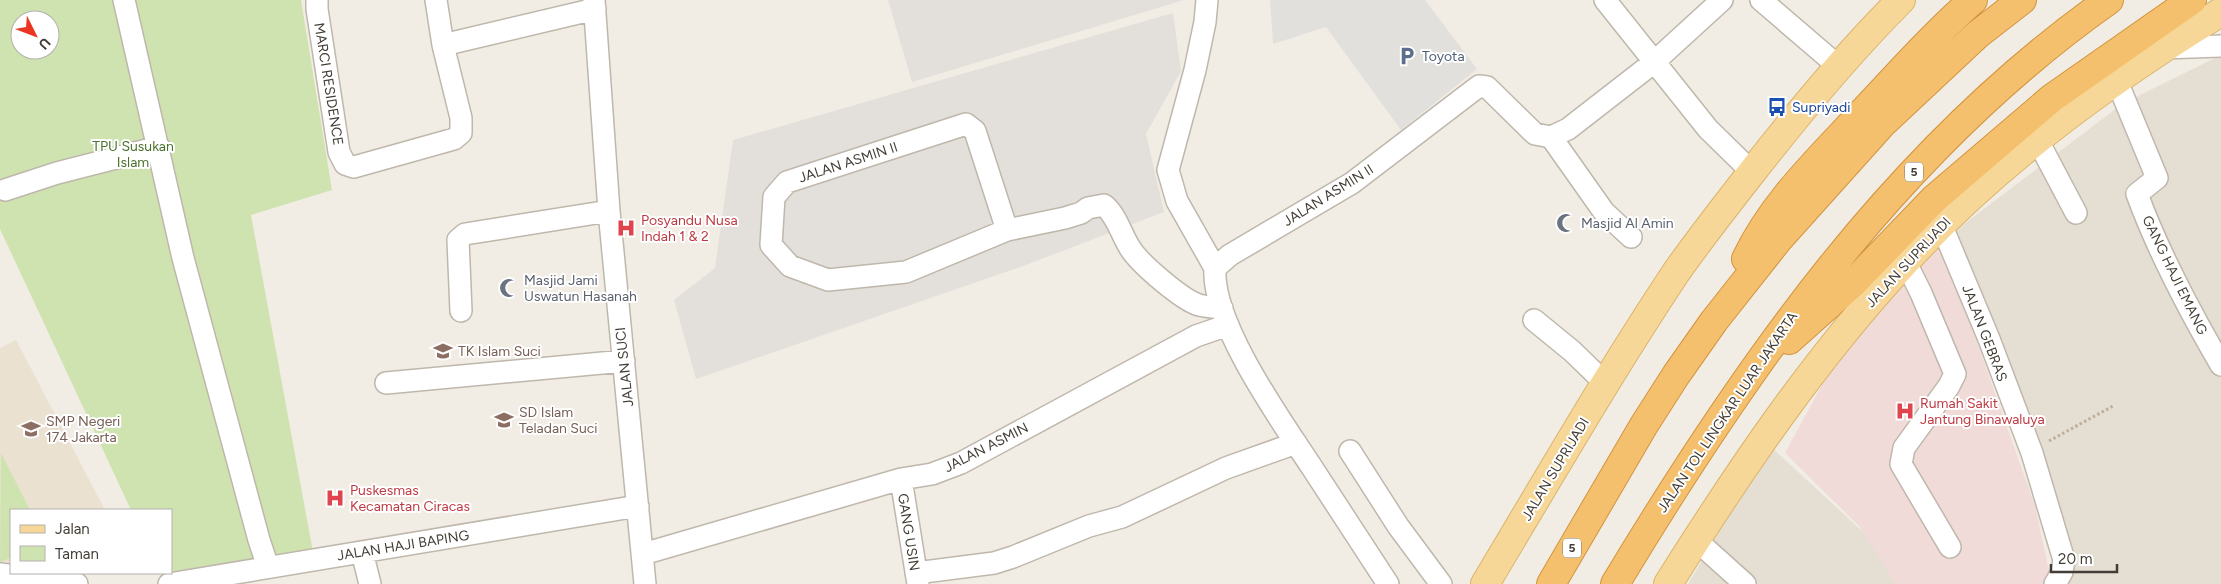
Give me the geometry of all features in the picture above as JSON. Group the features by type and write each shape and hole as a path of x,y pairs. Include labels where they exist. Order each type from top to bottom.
{"highway":[{"path":"1714,321 1754,243 1786,197 1941,28 1973,0"},
{"name":"5","path":"1552,584 1644,425 1714,321 1778,240 1883,123 1978,35 2022,0"},
{"name":"JALAN TOL LINGKAR LUAR JAKARTA","path":"1615,584 1663,505 1750,373 1817,284 1929,156 2030,61 2109,0"},
{"path":"1750,373 1854,282 1934,198 2052,98 2192,0"}],"main road":[{"name":"JALAN SUPRIJADI","path":"1485,584 1606,384 1678,271 1752,172 1838,66 1901,0"},
{"name":"JALAN SUPRIJADI","path":"1668,584 1778,418 1872,298 1905,261 1941,224 2036,139 2116,79 2221,12"}],"street":[{"path":"124,0 183,258 259,540 268,567"},
{"name":"MARCI RESIDENCE","path":"317,0 339,152 345,164 349,166 454,139 462,129 443,45 436,0"},
{"path":"1207,0 1206,22 1195,70 1168,170 1177,201 1215,268 1215,278 1225,316 1249,366 1296,443 1388,584"},
{"path":"1605,0 1653,63 1708,129 1752,172"},
{"path":"1631,237 1604,212 1551,137 1568,129 1653,63 1722,0"},
{"path":"1761,0 1838,66"},
{"path":"443,45 594,4"},
{"name":"JALAN SUCI","path":"594,4 609,211 645,584"},
{"path":"2162,48 2221,46"},
{"name":"GANG HAJI EMANG","path":"2116,79 2157,178 2137,194 2152,235 2195,320 2221,365"},
{"name":"JALAN ASMIN II","path":"1215,268 1230,255 1352,183 1480,86 1487,87 1534,134 1551,137"},
{"name":"JALAN ASMIN II","path":"966,124 975,131 1007,230 906,272 828,280 790,266 770,245 774,198 787,182 966,124"},
{"path":"2036,139 2076,213"},
{"path":"5,190 57,173 159,147"},
{"path":"1007,230 1065,218 1081,213 1088,208 1104,205 1111,210 1131,250 1156,274 1190,302 1225,316"},
{"path":"461,311 458,240 465,234 609,211"},
{"name":"JALAN GEBRAS","path":"1941,224 2032,453 2064,560 2062,572 2057,583"},
{"path":"1905,261 1921,292 1955,374 1949,386 1904,448 1900,464 1950,547"},
{"name":"JALAN ASMIN","path":"643,554 900,480 932,474 961,462 1196,336 1225,316"},
{"path":"1534,320 1572,351 1606,384"},
{"path":"386,383 624,361"},
{"path":"917,578 994,563 1013,557 1089,526 1122,517 1226,468 1296,443"},
{"path":"1350,451 1398,526 1441,584"},
{"name":"GANG USIN","path":"900,480 917,578"},
{"name":"JALAN HAJI BAPING","path":"169,584 638,506"},
{"path":"1696,540 1745,584"},
{"path":"362,552 370,584"},
{"path":"0,574 77,584"}],"path":[{"path":"2032,453 2062,433 2113,406"}],"shaded area":[{"path":"888,0 1184,0 912,82"},
{"name":"Toyota","path":"1270,0 1425,0 1477,69 1401,130 1326,27 1273,44"},
{"path":"1173,13 1181,71 1146,134 1164,212 1026,265 696,379 674,300 715,268 733,140"},
{"path":"2221,55 2221,584 2063,584 1951,234 2122,104"},
{"name":"Rumah Sakit Jantung Binawaluya","path":"1939,234 2035,506 2051,580 2047,584 1896,584 1859,526 1785,453 1830,370"},
{"name":"SMP Negeri 174 Jakarta","path":"16,340 104,509 10,509 10,568 0,571 0,348"},
{"path":"1770,446 1876,544 1898,584 1688,584"}],"green space":[{"name":"TPU Susukan Islam","path":"0,0 301,0 332,190 251,215 313,552 164,581 160,574 172,574 172,509 131,509 0,229"},
{"path":"1,453 29,509 10,509 10,558 0,563"}],"place":[{"name":"Toyota","path":"1407,56"},
{"name":"Supriyadi","path":"1777,107"},
{"name":"Masjid Al Amin","path":"1566,223"},
{"name":"Posyandu Nusa Indah 1 & 2","path":"626,228"},
{"name":"Masjid Jami Uswatun Hasanah","path":"509,288"},
{"name":"TK Islam Suci","path":"443,351"},
{"name":"Rumah Sakit Jantung Binawaluya","path":"1905,411"},
{"name":"SD Islam Teladan Suci","path":"504,420"},
{"name":"SMP Negeri 174 Jakarta","path":"31,429"},
{"name":"Puskesmas Kecamatan Ciracas","path":"335,498"}]}
